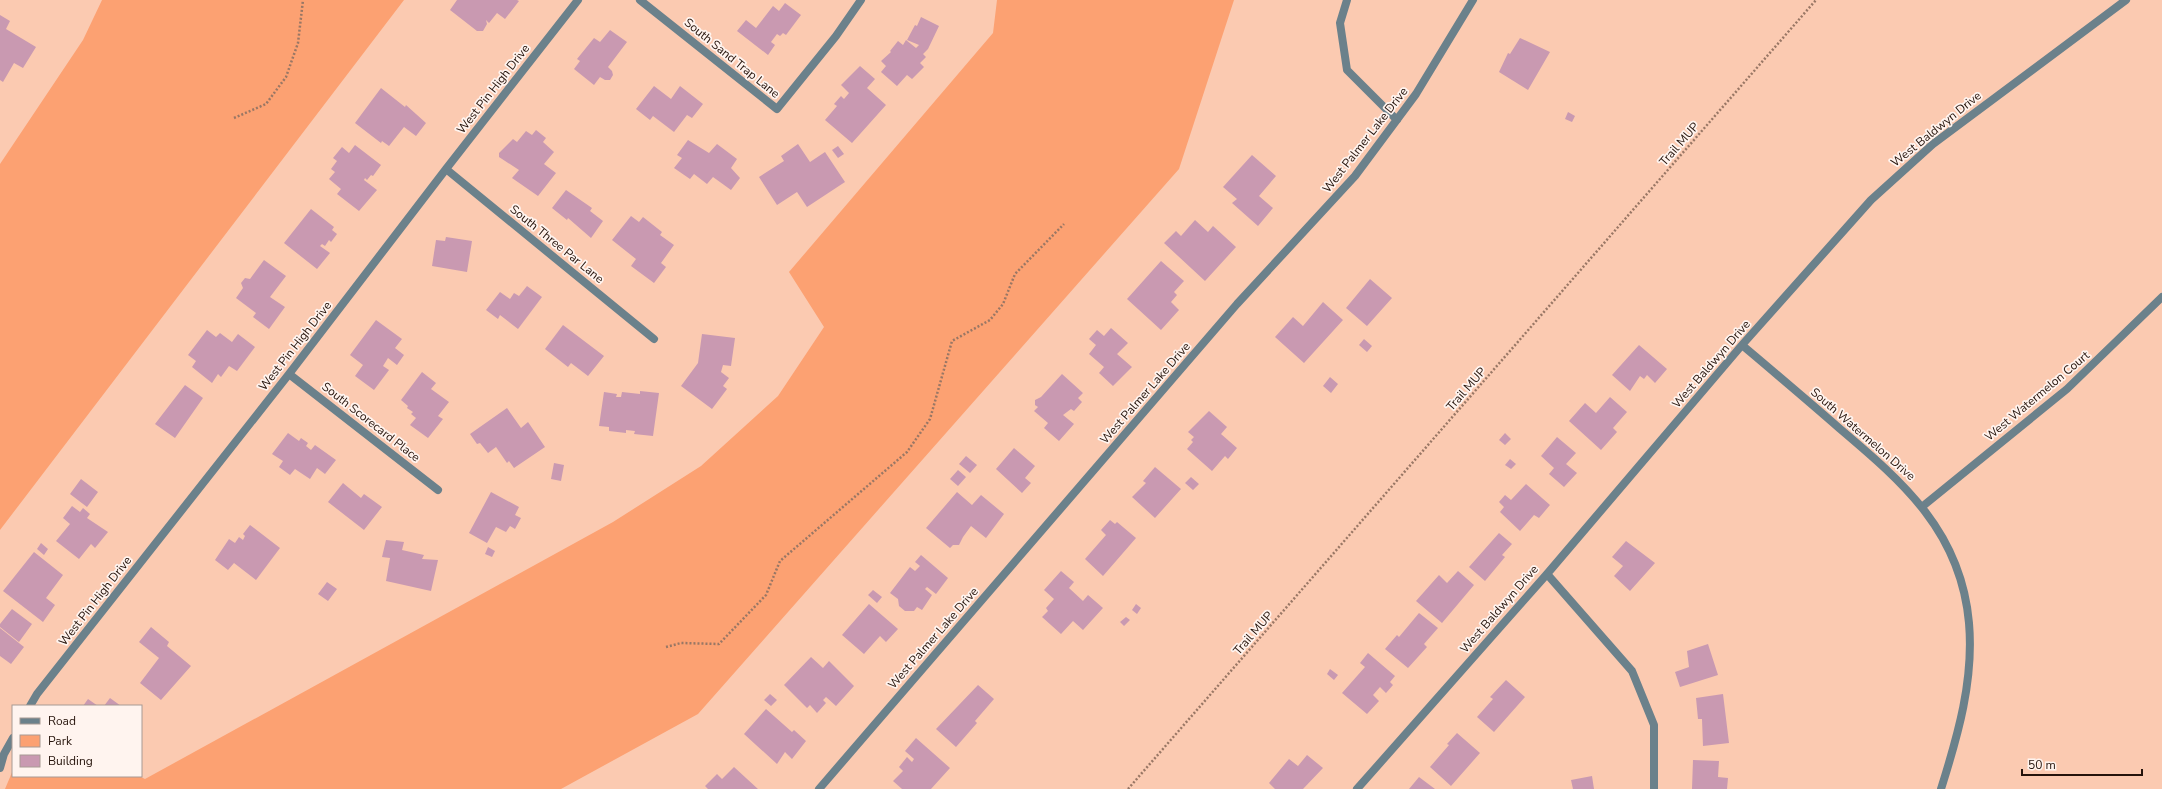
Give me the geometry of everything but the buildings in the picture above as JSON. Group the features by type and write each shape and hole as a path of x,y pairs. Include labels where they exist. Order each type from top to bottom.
{"street":[{"name":"West Pin High Drive","path":"31,705 37,694 289,374 578,0"},
{"name":"South Sand Trap Lane","path":"640,0 777,109 836,36 861,0"},
{"path":"1347,0 1340,22 1347,70 1397,120"},
{"name":"West Palmer Lake Drive","path":"819,789 1232,310 1355,176 1424,82 1473,0"},
{"name":"West Baldwyn Drive","path":"1357,789 1547,574 1742,345 1845,228 1910,164 1975,112 2126,0"},
{"name":"South Three Par Lane","path":"446,169 654,339"},
{"name":"West Watermelon Court","path":"1922,506 2067,388 2162,298"},
{"name":"South Watermelon Drive","path":"1742,345 1886,468 1922,506 1937,527 1953,557 1964,590 1969,623 1970,662 1965,700 1957,740 1941,789"},
{"name":"South Scorecard Place","path":"289,374 438,490"},
{"path":"1547,574 1632,671 1654,725 1654,789"},
{"path":"0,768 4,754 12,740"}],"path":[{"path":"234,118 266,104 286,77 298,43 303,0"},
{"name":"Trail MUP","path":"1128,789 1816,0"},
{"path":"666,647 681,643 719,644 766,595 780,561 907,452 930,419 952,341 990,320 1003,304 1015,274 1064,224"}],"green space":[{"path":"102,0 404,0 0,530 0,164 83,40"},
{"path":"997,0 1234,0 1179,169 698,714 561,789 5,789 12,772 12,777 141,777 145,779 613,522 701,466 778,396 824,327 789,272 993,33"}]}
